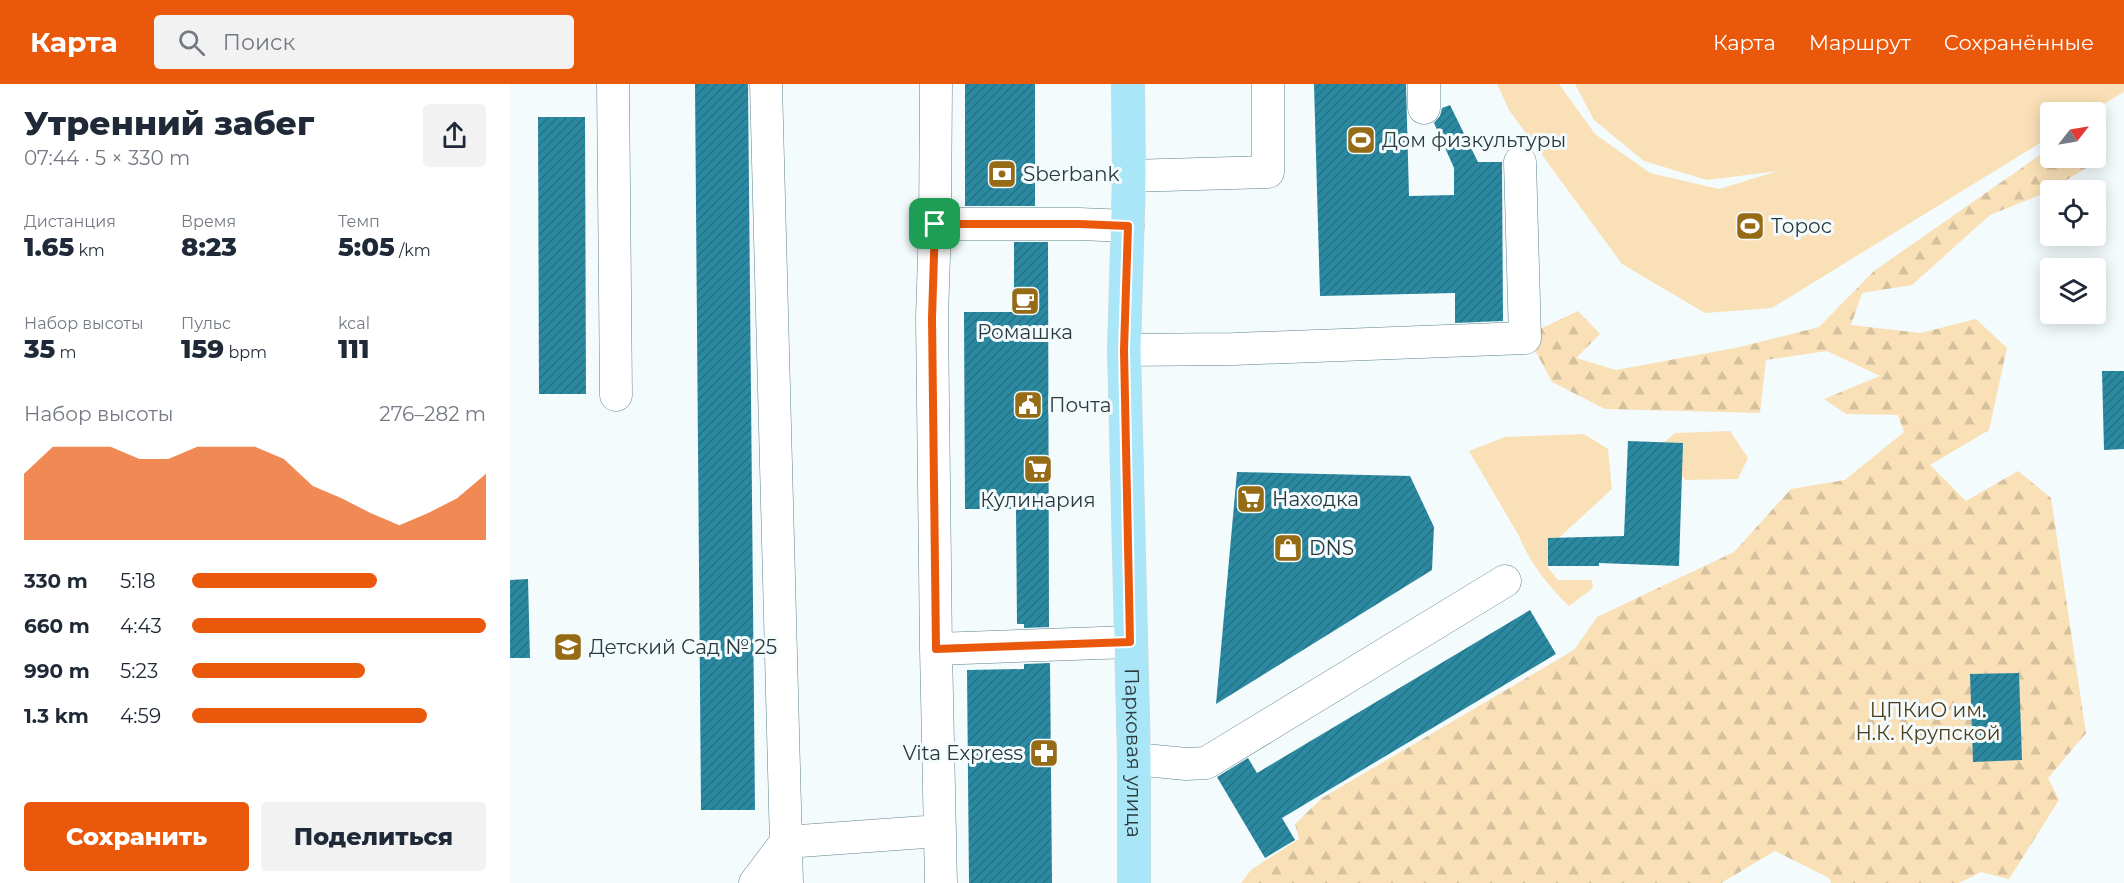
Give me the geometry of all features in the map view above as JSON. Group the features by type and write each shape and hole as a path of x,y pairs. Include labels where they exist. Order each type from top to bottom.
{"main road":[{"name":"Парковая улица","path":"1128,84 1129,176 1124,350 1134,759 1134,883"}],"lane":[{"path":"613,84 616,395"},
{"path":"766,84 787,883"},
{"path":"936,84 932,318 941,883"},
{"path":"1129,176 1269,172 1268,84"},
{"path":"1124,350 1234,349 1525,338 1520,162"},
{"path":"935,224 1128,226"},
{"path":"1134,759 1186,764 1206,763 1505,581"},
{"path":"936,649 1130,642"},
{"path":"755,883 786,842 939,831"}],"green space":[{"name":"Торос","path":"1497,84 1559,84 1595,134 1650,173 1719,189 1778,171 1707,180 1644,161 1594,120 1575,84 2124,84 2124,92 2106,103 2040,102 2040,143 1772,308 1705,313 1622,264 1509,110"},
{"name":"ЦПКиО им. Н.К. Крупской","path":"2040,155 2040,168 2086,168 2066,180 2040,180 2040,195 1990,215 1912,285 1862,293 1851,325 1921,333 1976,319 2007,348 1989,430 1930,465 1966,501 2018,471 2051,498 2086,733 2048,778 2059,800 2009,879 1981,872 1959,883 1831,883 1829,878 1775,851 1721,883 1241,883 1252,869 1299,839 1295,824 1322,798 1574,650 1597,617 1734,552 1791,489 1845,480 1904,432 1898,415 1846,414 1824,399 1880,376 1827,351 1766,360 1760,413 1605,409 1552,382 1527,335 1578,311 1600,334 1576,358 1616,370 1740,347 1819,327 1874,271"},
{"path":"1730,431 1748,458 1738,479 1686,480 1653,452 1675,433"},
{"path":"1584,434 1608,449 1612,489 1548,548 1548,568 1558,580 1592,580 1593,588 1569,606 1534,565 1469,451 1505,437"}],"building":[{"path":"695,84 748,84 755,810 701,810"},
{"path":"965,84 1035,84 1035,206 965,206"},
{"name":"Дом физкультуры","path":"1314,84 1406,84 1409,196 1454,195 1454,168 1434,123 1440,116 1442,108 1450,105 1478,162 1502,162 1503,321 1455,323 1455,293 1320,296"},
{"path":"538,117 585,117 586,394 539,394"},
{"path":"1014,242 1048,242 1049,627 1024,628 1024,624 1017,624 1016,509 965,509 964,312 1014,312"},
{"path":"2102,371 2124,371 2124,449 2104,450"},
{"path":"1628,441 1683,443 1679,566 1599,563 1599,566 1548,566 1548,538 1624,536"},
{"path":"1237,472 1410,476 1434,527 1432,570 1216,704"},
{"path":"528,579 530,658 510,658 510,580"},
{"path":"1530,610 1556,654 1282,818 1295,840 1265,858 1217,777 1248,758 1257,773"},
{"path":"1050,663 1052,883 969,883 967,670 1024,669 1024,664"},
{"path":"2019,673 2022,760 1973,762 1970,674"}],"place":[{"name":"Дом физкультуры","path":"1361,140"},
{"name":"Sberbank","path":"1002,174"},
{"name":"Торос","path":"1750,226"},
{"name":"Ромашка","path":"1025,301"},
{"name":"Почта","path":"1028,405"},
{"name":"Кулинария","path":"1038,469"},
{"name":"Находка","path":"1251,499"},
{"name":"DNS","path":"1288,548"},
{"name":"Детский Сад № 25","path":"568,647"},
{"name":"Vita Express","path":"1044,753"}],"route":[{"path":"935,224 1128,226 1124,350 1130,642 936,649 932,318 935,224"}]}
